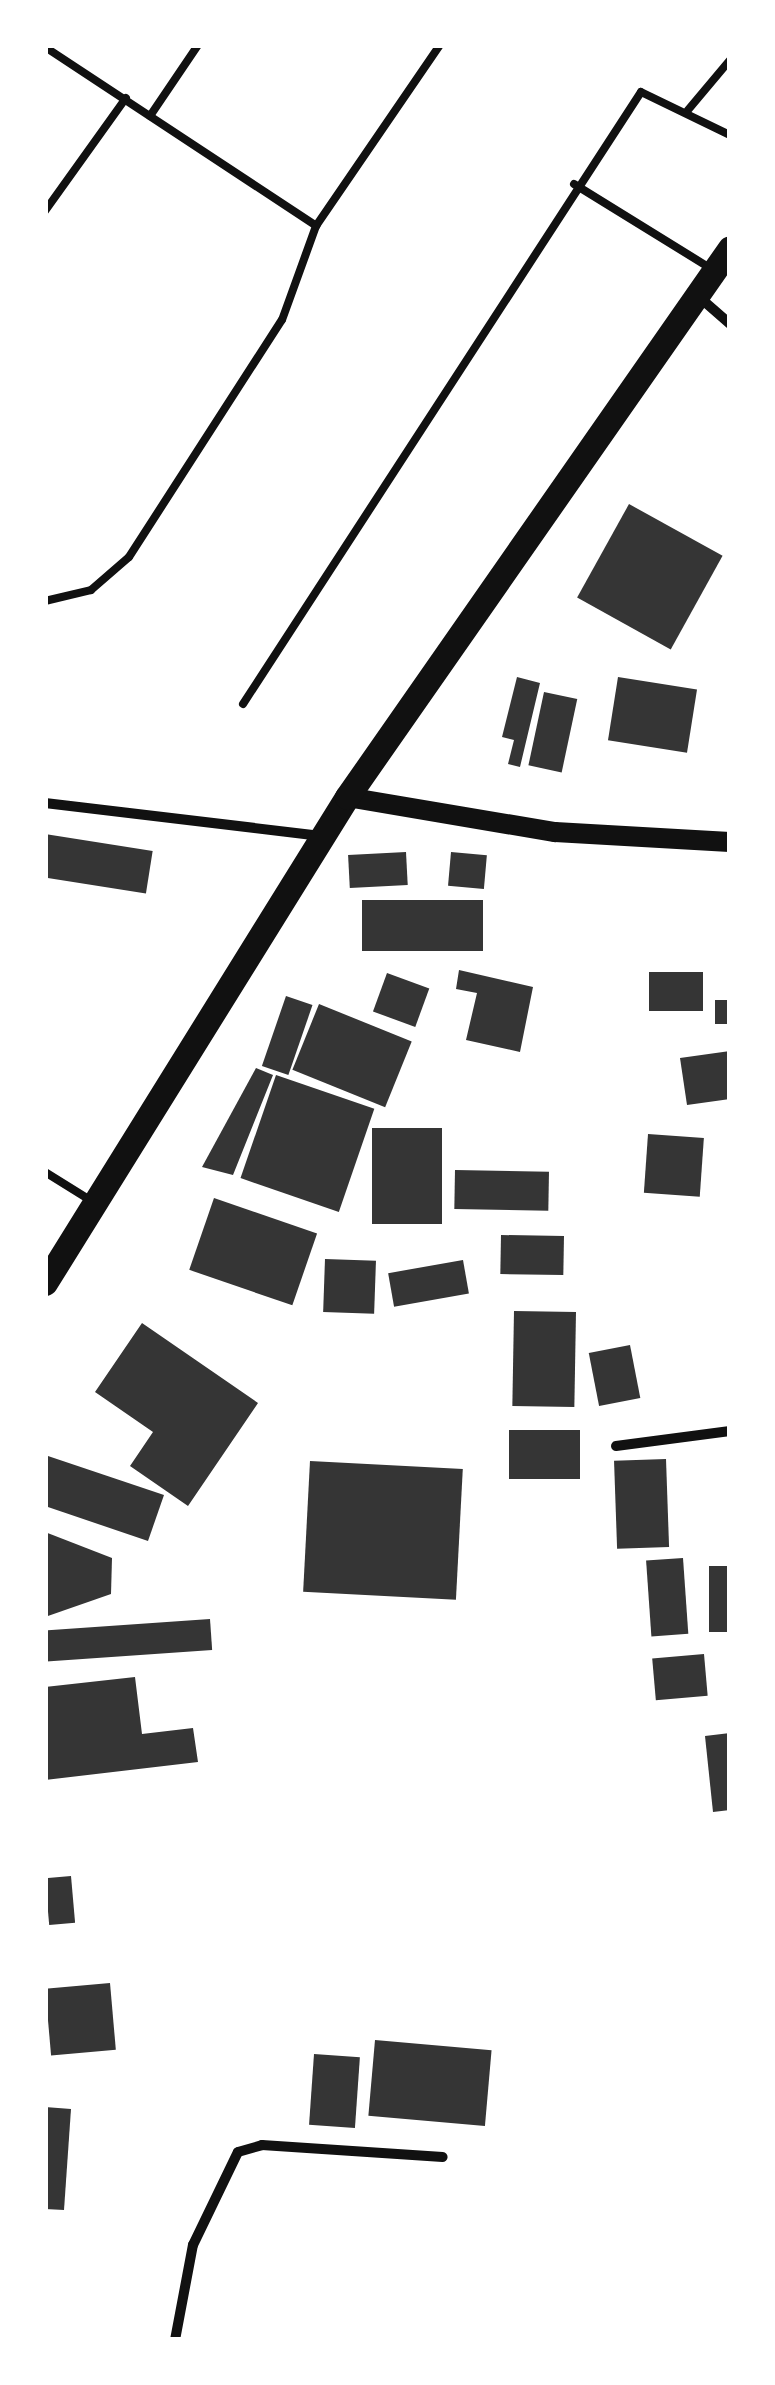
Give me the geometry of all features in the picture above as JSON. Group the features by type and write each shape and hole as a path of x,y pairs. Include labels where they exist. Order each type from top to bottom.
{"main road":[{"path":"45,1283 322,836 730,248"},
{"path":"348,797 554,832 730,842"}],"street":[{"path":"698,296 730,324"},
{"path":"45,803 322,836"},
{"path":"616,1446 730,1431"},
{"path":"175,2340 190,2256 238,2152 262,2145 443,2157"}],"lane":[{"path":"150,116 198,45"},
{"path":"45,601 91,590 130,557 282,320 316,226 440,45"},
{"path":"45,47 316,226"},
{"path":"688,110 730,60"},
{"path":"243,704 574,184 642,92 688,110 730,135"},
{"path":"45,211 126,98"},
{"path":"574,184 714,270"},
{"path":"45,1172 94,1203"}],"building":[{"path":"629,504 723,556 671,649 577,598"},
{"path":"517,677 540,683 520,767 508,764 514,740 502,737"},
{"path":"618,677 697,690 687,753 608,740"},
{"path":"544,692 577,699 562,772 528,765"},
{"path":"45,834 153,851 146,894 45,878"},
{"path":"406,852 408,885 350,888 348,855"},
{"path":"451,852 487,855 484,889 448,886"},
{"path":"362,900 483,900 483,951 362,951"},
{"path":"459,970 533,987 520,1052 466,1040 477,993 456,989"},
{"path":"649,972 703,972 703,1011 649,1011"},
{"path":"387,973 429,988 415,1027 373,1012"},
{"path":"286,996 312,1005 288,1075 262,1066"},
{"path":"715,1000 730,1000 730,1024 715,1024"},
{"path":"319,1004 412,1041 385,1107 292,1070"},
{"path":"730,1051 730,1099 687,1105 680,1058"},
{"path":"256,1068 273,1075 233,1175 202,1167"},
{"path":"276,1075 374,1109 339,1212 241,1178"},
{"path":"372,1128 442,1128 442,1224 372,1224"},
{"path":"648,1134 704,1138 700,1197 644,1193"},
{"path":"455,1170 549,1172 548,1211 454,1209"},
{"path":"214,1198 317,1233 292,1305 189,1270"},
{"path":"501,1235 564,1236 563,1275 500,1274"},
{"path":"325,1259 376,1261 374,1314 323,1312"},
{"path":"463,1260 469,1293 394,1307 388,1273"},
{"path":"514,1311 576,1312 574,1407 512,1406"},
{"path":"142,1323 258,1403 188,1506 130,1466 153,1432 95,1392"},
{"path":"630,1345 640,1398 599,1406 589,1353"},
{"path":"509,1430 580,1430 580,1479 509,1479"},
{"path":"45,1455 164,1495 148,1541 45,1506"},
{"path":"666,1459 669,1547 617,1549 614,1461"},
{"path":"310,1461 463,1469 456,1600 303,1592"},
{"path":"45,1532 112,1558 111,1594 45,1617"},
{"path":"683,1558 688,1634 651,1636 646,1561"},
{"path":"709,1566 730,1566 730,1632 709,1632"},
{"path":"210,1619 212,1650 47,1662 45,1631"},
{"path":"704,1654 708,1696 656,1700 652,1659"},
{"path":"135,1677 142,1734 193,1728 198,1762 45,1780 45,1687"},
{"path":"730,1733 730,1810 713,1812 705,1736"},
{"path":"71,1876 75,1923 49,1925 45,1878"},
{"path":"110,1983 116,2050 51,2055 45,1989"},
{"path":"375,2040 492,2050 485,2126 368,2116"},
{"path":"314,2054 360,2057 355,2128 309,2125"},
{"path":"45,2107 71,2109 64,2210 45,2209"}]}
